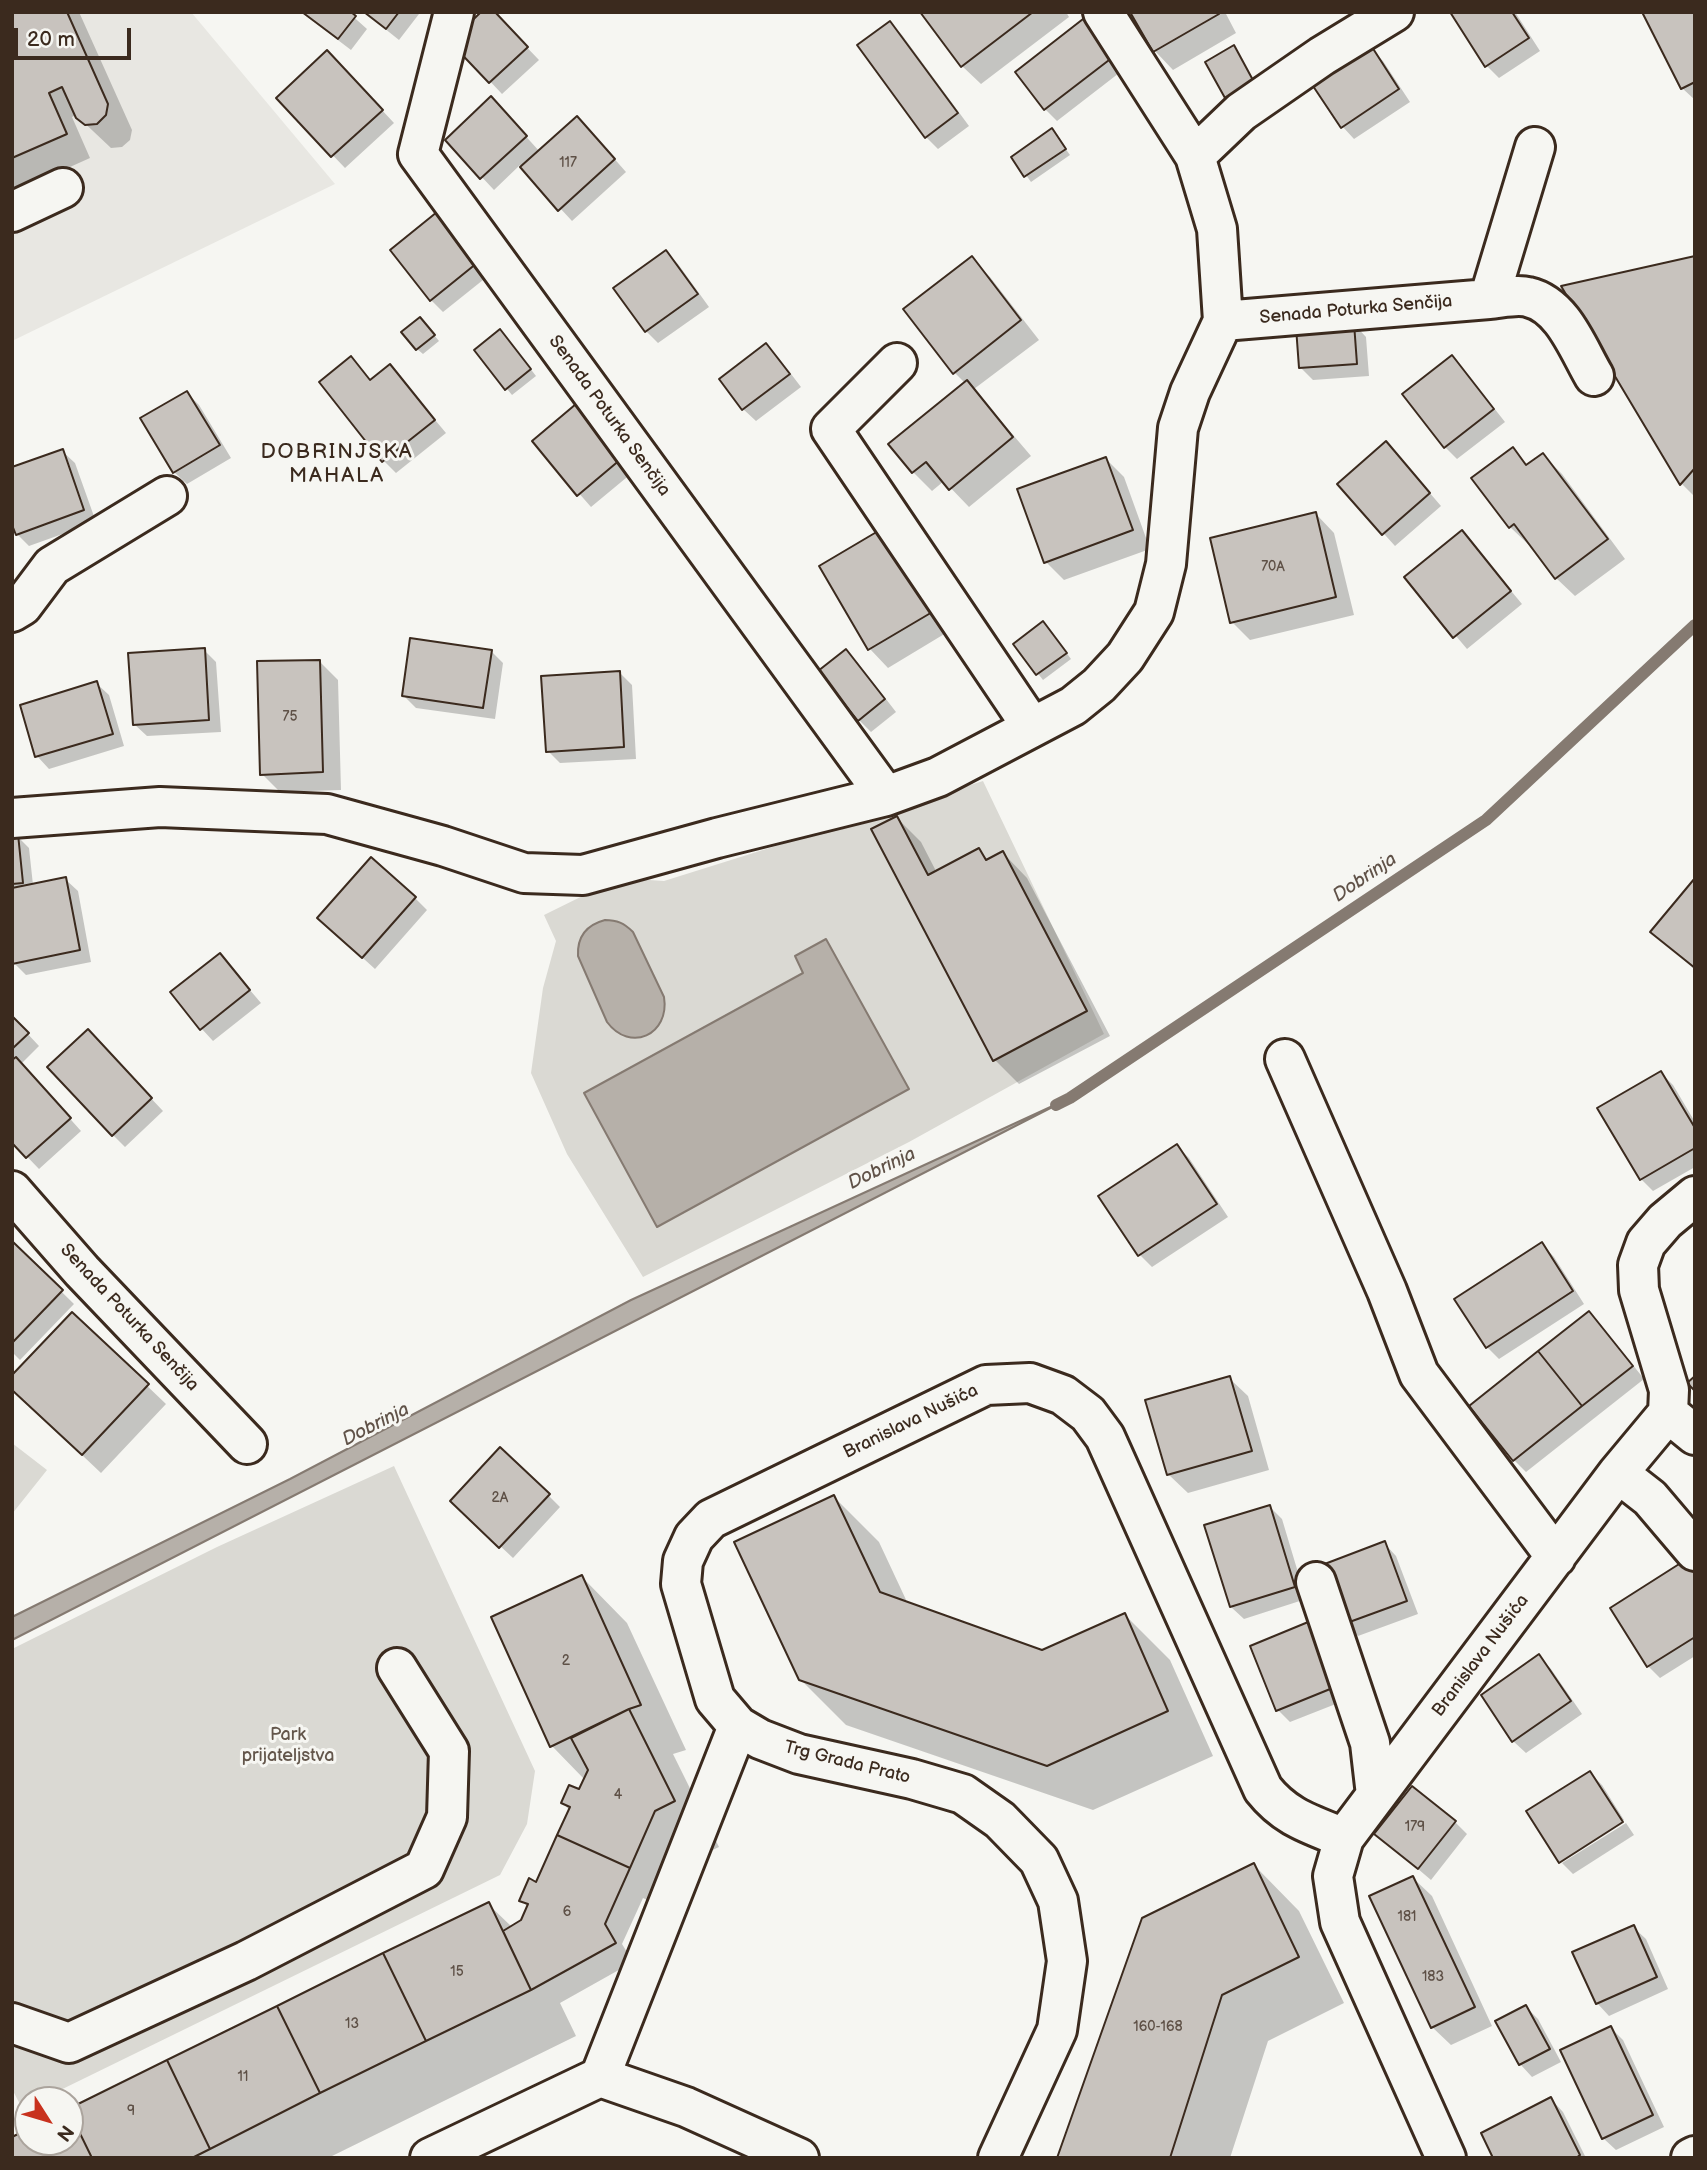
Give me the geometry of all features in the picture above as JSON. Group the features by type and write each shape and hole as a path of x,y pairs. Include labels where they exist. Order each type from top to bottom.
{"street":[{"name":"Senada Poturka Senčija","path":"454,12 418,154 886,796"},
{"path":"12,818 160,807 327,814 443,846 524,873 583,875 886,796 937,777 1073,706 1099,685 1125,657 1154,612 1166,565 1178,428 1190,391 1223,321 1217,229 1195,156 1104,12"},
{"path":"1195,156 1241,112 1322,56 1394,12"},
{"path":"1489,299 1535,146"},
{"path":"12,212 63,188"},
{"name":"Senada Poturka Senčija","path":"1223,321 1526,296 1545,303 1560,317 1594,376"},
{"path":"897,363 831,429 1032,727"},
{"path":"12,612 22,606 52,566 167,496"},
{"path":"1285,1059 1387,1291 1419,1374 1556,1556"},
{"name":"Senada Poturka Senčija","path":"12,1191 82,1270 247,1444"},
{"name":"Branislava Nušića","path":"1446,2158 1340,1923 1333,1876 1343,1838 1618,1473 1681,1424 1639,1290 1638,1265 1646,1243 1665,1220 1695,1196"},
{"name":"Branislava Nušića","path":"738,1726 715,1699 681,1584 683,1561 694,1537 711,1519 986,1385 1030,1382 1063,1395 1088,1414 1105,1437 1263,1789 1276,1805 1294,1818 1343,1838"},
{"path":"1618,1473 1650,1498 1695,1551"},
{"path":"1316,1582 1370,1743 1376,1795"},
{"path":"12,2022 69,2043 246,1961 424,1869 447,1816 449,1751 397,1668"},
{"path":"429,2158 600,2077 738,1726"},
{"name":"Trg Grada Prato","path":"738,1726 760,1739 799,1754 912,1779 964,1794 1000,1820 1039,1860 1058,1901 1067,1961 1057,2030 998,2158"},
{"path":"600,2077 686,2107 799,2158"}],"shaded area":[{"path":"12,12 191,12 335,184 12,341"},
{"path":"605,920 627,926 633,932 664,997 661,1021 655,1030 637,1038 626,1037 607,1022 578,956 579,943 584,933"},
{"path":"826,939 909,1089 657,1227 584,1093 803,973 795,956"},
{"name":"Dobrinja","path":"1070,1098 12,1640 12,1617 290,1479 631,1300"}],"green space":[{"path":"983,781 1104,1034 909,1142 643,1277 567,1154 531,1073 543,988 556,941 544,915 619,878 664,881"},
{"path":"12,1443 47,1470 12,1514"},
{"name":"Park prijateljstva","path":"394,1466 535,1771 527,1824 500,1875 69,2086 14,2086 14,2093 12,1649 217,1547"}],"building":[{"path":"12,12 67,12 108,104 106,115 97,124 85,125 76,118 62,87 49,93 67,134 12,158"},
{"path":"302,12 351,12 356,16 338,39"},
{"path":"364,12 399,12 386,29"},
{"path":"481,12 495,12 528,47 489,83 450,42"},
{"path":"920,12 1033,12 961,67"},
{"path":"1130,12 1219,12 1219,14 1153,52"},
{"path":"1450,12 1512,12 1529,38 1485,67"},
{"path":"1642,12 1695,12 1695,82 1681,89"},
{"path":"1083,19 1113,57 1044,110 1015,72"},
{"path":"890,21 958,113 925,138 857,45"},
{"path":"1234,45 1254,82 1225,98 1205,62"},
{"path":"1372,47 1399,89 1341,128 1313,86"},
{"path":"327,50 383,110 331,157 276,98"},
{"path":"491,96 527,136 480,179 445,140"},
{"path":"577,116 615,159 558,211 520,167"},
{"path":"1052,128 1066,149 1024,177 1011,157"},
{"path":"437,212 477,263 430,301 390,250"},
{"path":"666,250 698,294 645,332 613,288"},
{"path":"972,256 1021,320 953,374 903,309"},
{"path":"1695,256 1695,468 1680,485 1561,286"},
{"path":"420,317 435,335 416,350 401,332"},
{"path":"1354,323 1357,364 1299,368 1296,327"},
{"path":"500,329 531,369 505,390 474,350"},
{"path":"766,343 790,374 742,410 719,379"},
{"path":"1452,355 1494,409 1444,448 1402,394"},
{"path":"351,356 370,380 390,364 435,420 382,462 319,382"},
{"path":"967,380 1013,437 949,490 926,462 912,473 888,444"},
{"path":"187,391 220,445 173,473 140,418"},
{"path":"576,404 621,459 577,496 532,441"},
{"path":"1386,441 1430,493 1382,535 1337,484"},
{"path":"1513,447 1526,465 1543,453 1608,539 1555,579 1514,524 1509,528 1471,478"},
{"path":"63,449 84,510 16,535 12,525 12,467"},
{"path":"1106,457 1133,530 1044,563 1017,489"},
{"path":"1316,512 1336,597 1230,623 1210,538"},
{"path":"885,527 934,611 868,650 819,566"},
{"path":"1462,530 1511,591 1453,638 1404,577"},
{"path":"1043,621 1067,653 1036,675 1013,644"},
{"path":"410,638 492,650 483,708 402,696"},
{"path":"205,648 209,720 133,725 128,653"},
{"path":"846,649 885,699 858,721 818,671"},
{"path":"320,660 323,772 260,775 257,661"},
{"path":"620,671 624,747 546,752 541,676"},
{"path":"97,681 113,734 35,757 20,705"},
{"path":"897,816 928,875 979,848 986,860 1003,851 1087,1011 993,1061 871,829"},
{"path":"18,834 23,883 12,884 12,835"},
{"path":"371,857 416,897 362,958 317,918"},
{"path":"66,877 80,950 12,964 12,888"},
{"path":"1695,878 1695,968 1650,932"},
{"path":"220,953 250,990 200,1030 170,992"},
{"path":"12,1016 29,1033 12,1049"},
{"path":"88,1029 152,1098 112,1136 47,1067"},
{"path":"16,1057 71,1118 26,1158 12,1143 12,1060"},
{"path":"1661,1071 1695,1128 1695,1148 1640,1180 1597,1108"},
{"path":"1177,1144 1217,1204 1138,1256 1098,1196"},
{"path":"12,1241 63,1290 12,1343"},
{"path":"1542,1242 1573,1291 1486,1348 1454,1299"},
{"path":"1589,1311 1633,1366 1582,1406 1538,1351"},
{"path":"72,1312 149,1384 82,1455 12,1390 12,1375"},
{"path":"1538,1351 1582,1406 1513,1461 1469,1406"},
{"path":"1230,1376 1252,1451 1167,1475 1145,1400"},
{"path":"1695,1376 1695,1391 1687,1383"},
{"path":"500,1447 550,1494 499,1548 450,1501"},
{"path":"834,1495 880,1592 1042,1650 1125,1613 1168,1711 1047,1766 799,1680 734,1542"},
{"path":"1270,1505 1295,1587 1230,1607 1204,1525"},
{"path":"1385,1541 1407,1601 1344,1624 1322,1565"},
{"path":"1687,1559 1695,1571 1695,1637 1647,1667 1610,1608"},
{"path":"582,1575 641,1705 550,1747 491,1617"},
{"path":"1313,1620 1340,1685 1276,1711 1250,1646"},
{"path":"1539,1654 1571,1701 1512,1742 1481,1695"},
{"path":"629,1709 675,1801 655,1811 630,1868 557,1835 570,1807 561,1803 569,1785 579,1789 588,1770 571,1738"},
{"path":"1590,1771 1623,1822 1559,1863 1526,1811"},
{"path":"1412,1786 1456,1821 1418,1869 1374,1834"},
{"path":"557,1835 630,1868 605,1924 616,1943 531,1990 503,1931 521,1920 528,1904 519,1901 529,1878 536,1882"},
{"path":"1254,1863 1299,1957 1222,1995 1170,2158 1057,2158 1142,1918"},
{"path":"1413,1876 1475,2007 1431,2028 1369,1896"},
{"path":"489,1902 531,1990 426,2041 383,1953"},
{"path":"1634,1925 1657,1977 1596,2004 1572,1952"},
{"path":"383,1953 426,2041 320,2093 277,2006"},
{"path":"1526,2005 1550,2049 1519,2065 1495,2021"},
{"path":"277,2006 320,2093 210,2149 167,2060"},
{"path":"1611,2026 1653,2115 1602,2139 1560,2050"},
{"path":"167,2060 210,2149 192,2158 92,2158 84,2142 84,2101"},
{"path":"1551,2097 1580,2155 1576,2158 1493,2158 1481,2133"},
{"path":"14,2136 14,2156 84,2156 84,2142 92,2158 12,2158"}],"waterway":[{"name":"Dobrinja","path":"1056,1105 1486,820 1695,625"}],"district":[{"name":"DOBRINJSKA MAHALA","path":"337,465"}]}
